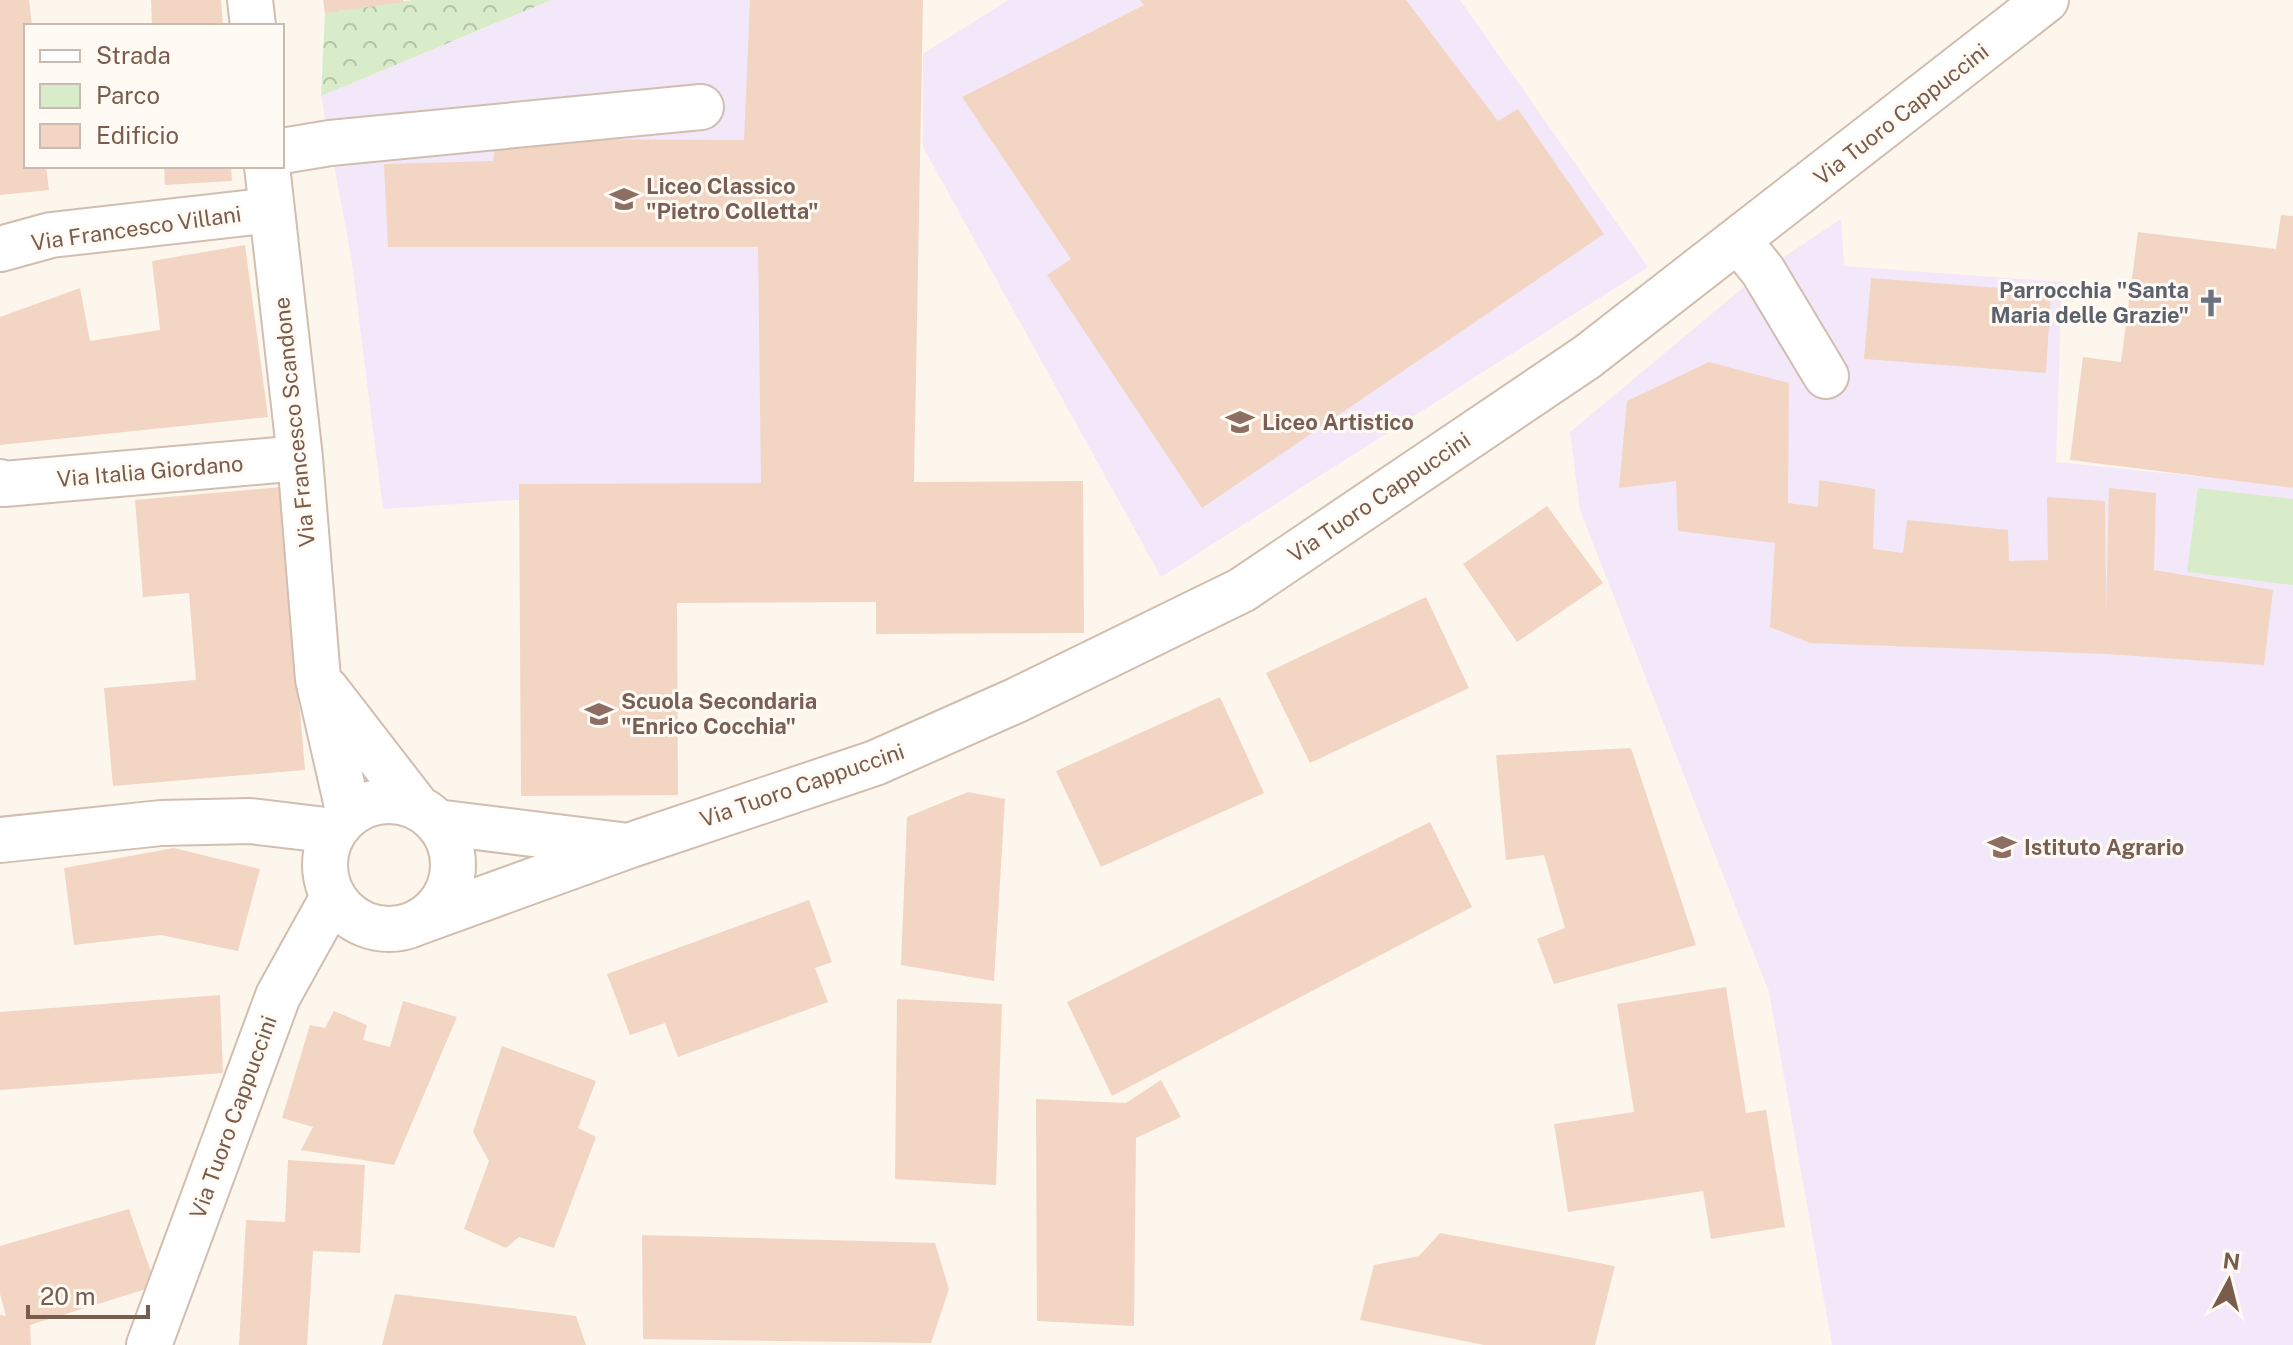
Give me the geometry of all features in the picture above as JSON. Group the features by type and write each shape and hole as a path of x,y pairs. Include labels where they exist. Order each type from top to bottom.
{"street":[{"path":"250,0 253,24"},
{"name":"Via Tuoro Cappuccini","path":"416,923 628,846 875,763 1017,700 1242,590 1587,357 2046,0"},
{"path":"284,151 330,143 701,107"},
{"name":"Via Francesco Scandone","path":"267,168 300,458 318,679 342,823"},
{"name":"Via Francesco Villani","path":"0,249 51,235 272,210"},
{"path":"1738,240 1763,271 1826,376"},
{"name":"Via Italia Giordano","path":"0,482 300,458"},
{"path":"318,679 447,838 453,857 452,877 445,896 433,912 416,923 398,928 379,928 361,923 345,912 333,897 325,864 327,847 342,823 365,805 383,801 400,802 427,815"},
{"name":"Via Tuoro Cappuccini","path":"427,815 628,846"},
{"path":"0,840 176,823 342,823"},
{"name":"Via Tuoro Cappuccini","path":"149,1345 278,996 333,897"}],"shaded area":[{"name":"Liceo Classico \"Pietro Colletta\"","path":"551,0 902,0 914,482 761,483 383,509 351,256 321,96"},
{"name":"Liceo Artistico","path":"1008,0 1460,0 1648,267 1161,577 923,147 923,54"},
{"name":"Istituto Agrario","path":"1841,219 1844,266 2062,282 2056,462 2293,486 2293,1345 1832,1345 1769,992 1580,510 1570,432 1763,271"}],"green space":[{"path":"412,0 551,0 321,96 325,13"},
{"path":"2198,488 2293,499 2293,585 2187,572"}],"building":[{"path":"0,0 29,0 32,24 24,24 24,168 46,168 49,190 0,195"},
{"path":"151,0 221,0 223,24 152,24"},
{"path":"323,0 403,0 404,2 325,13"},
{"path":"750,0 923,0 914,482 1083,481 1084,633 876,634 876,602 677,603 678,795 521,796 519,484 761,483 758,247 388,247 384,164 493,161 496,139 744,140"},
{"name":"Liceo Artistico","path":"1140,0 1406,0 1498,121 1518,109 1604,234 1202,508 1047,275 1071,259 962,97 1144,5"},
{"path":"164,168 231,168 232,181 165,185"},
{"name":"Parrocchia \"Santa Maria delle Grazie\"","path":"2281,215 2293,216 2293,488 2070,460 2083,357 2121,362 2138,232 2276,249"},
{"path":"245,245 268,417 0,445 0,317 80,288 90,341 160,330 152,261"},
{"path":"1871,278 2051,292 2046,373 1864,359"},
{"path":"1709,362 1789,383 1788,503 1818,507 1819,480 1875,489 1873,549 1903,553 1907,520 2008,530 2009,561 2048,560 2047,497 2105,501 2106,615 2109,488 2156,493 2154,570 2273,590 2264,665 2106,654 1810,643 1770,627 1775,543 1678,531 1676,481 1619,488 1627,401"},
{"path":"281,487 305,770 113,786 104,688 196,680 189,593 143,597 135,500"},
{"path":"1547,506 1603,583 1517,642 1463,564"},
{"path":"1426,597 1469,688 1310,763 1266,673"},
{"path":"1220,697 1264,793 1101,867 1056,771"},
{"path":"1631,748 1696,945 1554,984 1537,939 1565,928 1544,855 1506,860 1496,755"},
{"path":"968,792 1005,799 994,981 901,965 907,817"},
{"path":"1430,822 1472,907 1112,1096 1067,1002"},
{"path":"174,848 260,869 238,951 161,935 74,945 64,868"},
{"path":"809,900 832,962 815,968 828,1002 678,1057 665,1023 630,1035 607,974"},
{"path":"1726,987 1746,1113 1766,1110 1785,1227 1711,1239 1703,1191 1568,1212 1554,1124 1634,1112 1617,1004"},
{"path":"220,995 223,1073 0,1090 0,1012"},
{"path":"897,999 1002,1004 996,1185 895,1179"},
{"path":"403,1001 457,1017 394,1165 301,1150 313,1127 282,1118 310,1025 325,1028 334,1011 367,1025 363,1040 390,1047"},
{"path":"502,1046 596,1081 578,1128 596,1137 554,1248 519,1237 506,1248 464,1229 489,1161 473,1132"},
{"path":"1161,1080 1181,1117 1136,1138 1134,1326 1037,1321 1036,1099 1126,1103"},
{"path":"288,1160 365,1165 360,1253 313,1251 307,1345 239,1345 246,1220 285,1222"},
{"path":"129,1209 156,1286 30,1325 31,1345 0,1345 0,1315 6,1316 0,1294 0,1246"},
{"path":"1440,1233 1615,1266 1595,1345 1484,1345 1360,1320 1374,1265 1419,1256"},
{"path":"642,1235 935,1243 949,1289 931,1343 643,1339"},
{"path":"395,1294 576,1316 586,1345 382,1345"}],"place":[{"name":"Liceo Classico \"Pietro Colletta\"","path":"624,199"},
{"name":"Parrocchia \"Santa Maria delle Grazie\"","path":"2211,303"},
{"name":"Liceo Artistico","path":"1240,422"},
{"name":"Scuola Secondaria \"Enrico Cocchia\"","path":"599,714"},
{"name":"Istituto Agrario","path":"2002,847"}]}
